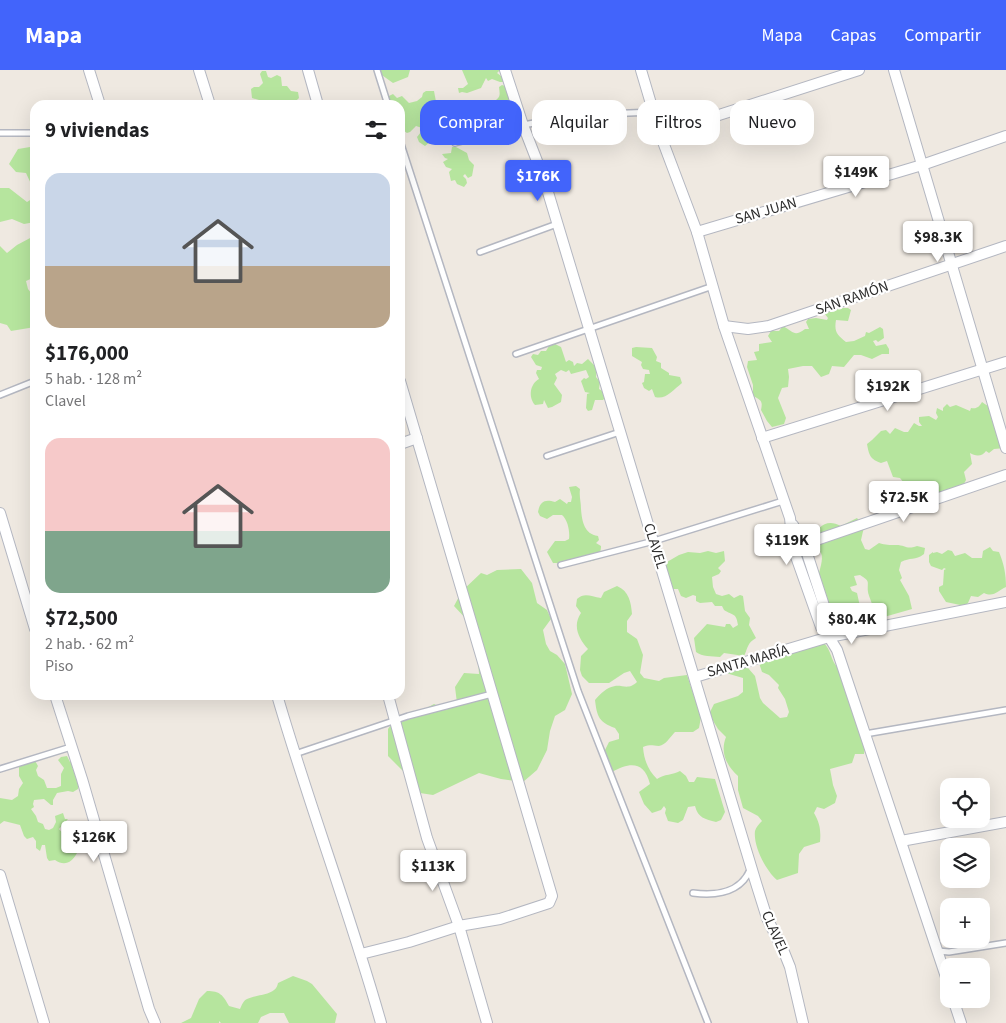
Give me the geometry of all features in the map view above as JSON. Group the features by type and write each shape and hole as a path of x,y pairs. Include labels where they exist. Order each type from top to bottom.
{"street":[{"path":"89,70 98,100"},
{"path":"199,70 208,100"},
{"path":"308,70 317,100"},
{"name":"CLAVEL","path":"505,70 523,125 544,179 751,867 767,918 790,967 803,1023"},
{"path":"641,70 650,100"},
{"path":"720,115 858,70"},
{"path":"894,70 1006,448"},
{"name":"SAN JUAN","path":"697,232 922,166 1006,136"},
{"path":"664,145 697,232 724,326 790,518 820,627 830,637 838,650 940,958"},
{"name":"SAN RAMÓN","path":"724,326 748,329 769,326 1006,246"},
{"path":"762,438 1006,362"},
{"path":"361,954 409,942 458,926 500,918 545,906 552,900 405,398"},
{"path":"405,442 417,438"},
{"path":"799,546 1006,475"},
{"path":"0,513 30,612"},
{"name":"SANTA MARÍA","path":"694,677 830,637 1006,602"},
{"path":"57,700 82,779 149,1009 155,1023"},
{"path":"279,700 361,954 380,1023"},
{"path":"389,700 427,838 458,926 486,1023"},
{"path":"901,840 1006,822"},
{"path":"0,875 44,1023"},
{"path":"956,1008 961,1023"}],"lane":[{"path":"377,70 386,100"},
{"path":"523,125 587,114 637,113"},
{"path":"0,133 30,133"},
{"path":"405,156 578,691 708,1023"},
{"path":"480,252 557,224"},
{"path":"516,354 713,286"},
{"path":"0,396 30,383"},
{"path":"547,456 621,432"},
{"path":"561,564 654,541 783,501"},
{"path":"295,754 395,721 492,694"},
{"path":"865,734 1006,710"},
{"path":"0,769 71,747"},
{"path":"693,893 706,894 729,891 744,882 751,867"},
{"path":"938,952 1006,943"}],"green space":[{"path":"377,70 410,70 408,77 393,83"},
{"path":"462,70 500,70 497,73 505,79 505,82 492,79 488,81 486,78 481,88 467,93 459,93 458,88 463,88 468,84"},
{"path":"262,71 266,71 268,77 271,78 277,75 281,77 282,86 287,86 291,91 298,92 299,98 297,100 259,100 252,98 251,89 259,87 263,83 260,74"},
{"path":"505,86 510,100 496,100 500,92 499,87"},
{"path":"426,91 434,91 436,100 420,100 420,127 416,126 407,133 405,132 405,100 385,100 385,98 393,94 397,98 402,96 409,103 417,101"},
{"path":"420,133 420,143 419,142 417,137"},
{"path":"30,147 30,182 26,173 16,172 9,164 18,149"},
{"path":"452,147 467,153 469,160 474,165 472,176 468,178 465,174 463,176 467,183 464,187 457,184 455,180 451,181 449,172 452,169 446,167 443,162 448,159 442,154 451,153"},
{"path":"0,188 9,188 27,202 30,200 30,223 24,224 12,219 0,222"},
{"path":"30,238 30,279 26,281 30,292 30,328 11,331 7,325 0,323 0,246 7,253"},
{"path":"841,306 851,310 848,321 836,320 835,328 840,337 846,342 854,341 865,336 866,332 869,333 880,327 883,329 884,338 878,342 876,340 873,341 876,346 886,344 889,354 882,354 872,359 861,355 854,355 844,367 832,366 829,374 821,377 812,366 788,369 788,387 782,388 778,398 786,418 784,424 772,427 761,410 761,401 753,396 753,385 747,367 748,361 757,360 754,352 759,351 759,344 772,342 768,336 771,331 779,331 783,326 796,333 809,329 806,322 808,319 827,320 828,318 824,313 826,310"},
{"path":"555,344 561,347 566,362 569,360 573,362 574,366 577,363 582,364 588,359 597,368 596,377 600,382 599,389 604,392 605,398 603,400 595,400 592,410 588,411 586,408 587,394 590,393 585,392 581,381 589,377 586,370 571,374 569,370 566,372 561,370 555,374 557,378 554,384 562,395 561,402 548,408 544,400 543,404 535,405 533,402 531,398 532,387 539,379 536,373 537,370 541,370 542,367 536,365 531,357 533,354 538,355 541,351 546,351 549,346"},
{"path":"632,348 652,348 657,357 656,361 661,363 661,368 669,373 669,375 680,377 682,383 666,396 655,397 652,389 649,391 644,388 642,383 644,382 645,374 650,374 649,370 643,369 642,362 632,356"},
{"path":"982,402 996,410 1001,417 1004,428 1005,448 994,449 989,453 986,451 978,455 970,453 972,464 964,472 966,480 957,497 942,493 929,497 924,491 909,495 904,489 904,483 900,478 893,477 887,461 881,463 874,460 869,454 867,444 881,431 886,430 890,434 895,428 908,432 914,423 922,426 919,422 919,417 929,416 936,420 938,417 936,413 937,408 943,411 947,404 950,407 956,405 970,411 971,408 978,407"},
{"path":"576,486 580,489 583,522 590,533 598,536 599,540 596,543 601,546 600,554 598,558 590,561 553,563 547,552 555,541 569,539 568,526 562,515 553,515 547,519 540,516 539,508 546,501 555,502 560,499 567,504 571,502 572,497 569,487"},
{"path":"857,518 864,527 861,540 865,549 869,550 879,543 925,548 924,554 921,556 901,562 899,570 902,578 900,580 909,596 912,609 884,617 876,615 868,593 867,581 860,575 854,576 857,585 850,587 852,591 857,593 861,611 854,622 848,626 833,623 816,602 811,590 811,583 818,578 822,556 811,540 817,531 827,523 841,526"},
{"path":"990,547 993,551 999,552 1006,578 1006,587 991,595 984,593 978,597 971,596 965,606 946,602 939,591 939,587 943,585 944,570 946,569 942,570 931,566 929,555 933,552 942,554 948,550 952,551 955,556 965,553 972,558 982,558 983,551"},
{"path":"708,551 716,553 724,551 725,561 718,568 721,571 712,577 716,594 722,596 729,594 734,598 740,595 743,596 745,611 750,618 749,625 756,638 749,644 744,656 724,653 720,657 701,655 696,652 694,638 707,624 725,627 726,624 730,624 733,628 738,625 736,618 724,610 722,606 715,606 712,602 700,603 696,601 696,596 693,595 686,598 681,596 678,589 672,589 666,566 667,562 688,552 700,553"},
{"path":"521,569 532,583 537,603 547,610 551,619 543,630 546,644 550,651 557,655 565,664 572,694 565,710 555,716 547,750 537,770 523,782 479,773 433,795 420,793 409,786 408,776 388,756 388,729 396,718 423,710 434,704 446,710 457,703 455,687 464,673 479,674 478,659 468,621 454,606 462,591 481,573 487,575 497,570"},
{"path":"617,586 627,594 630,601 632,614 627,621 627,632 637,639 643,655 640,673 644,678 659,681 664,678 687,675 701,717 699,728 693,732 675,732 666,742 659,746 650,745 643,747 647,764 657,779 680,771 689,782 694,782 697,777 715,779 725,812 721,820 716,822 702,817 695,806 688,807 683,820 678,823 668,821 664,806 661,810 652,813 644,804 639,792 650,784 640,767 630,765 612,772 604,752 609,742 619,739 619,734 615,728 602,721 597,711 595,700 609,688 615,686 629,687 637,682 630,671 609,683 589,683 582,676 580,670 581,656 588,649 578,632 577,623 581,613 576,606 577,599 580,597 585,595 601,598 604,592"},
{"path":"823,642 839,669 855,712 863,736 864,754 855,754 852,763 830,769 837,796 835,803 824,809 817,807 814,813 820,827 820,842 804,847 799,854 798,873 777,880 765,864 756,844 755,831 762,821 758,816 743,808 738,790 738,776 725,758 724,743 726,737 718,729 709,714 714,704 738,696 743,692 743,678 719,671 736,662 748,668 755,676 763,703 780,718 787,717 789,712 785,699 778,688 779,685 769,675 762,672 759,663 790,643"},
{"path":"67,756 70,762 73,762 72,768 77,771 78,789 73,792 57,793 53,800 53,805 44,799 34,800 34,807 31,809 38,822 43,824 45,829 53,828 56,822 55,816 63,813 65,819 68,819 59,829 62,832 72,835 77,825 82,824 86,829 84,832 84,842 76,843 74,847 77,853 73,859 62,863 55,860 49,861 45,845 42,845 40,851 36,848 36,841 33,837 27,839 24,836 20,825 4,821 0,824 0,798 12,800 18,796 19,789 23,783 19,776 19,765 34,759 38,766 36,770 38,776 44,780 47,788 61,786 61,774 64,768 58,760 61,757"},
{"path":"293,976 312,984 337,1014 335,1023 289,1023 284,1013 270,1013 261,1017 258,1023 221,1023 219,1021 219,1023 181,1023 191,1018 199,999 207,991 218,993 223,996 229,1006 240,1009 246,1000 274,990 278,983"}]}
